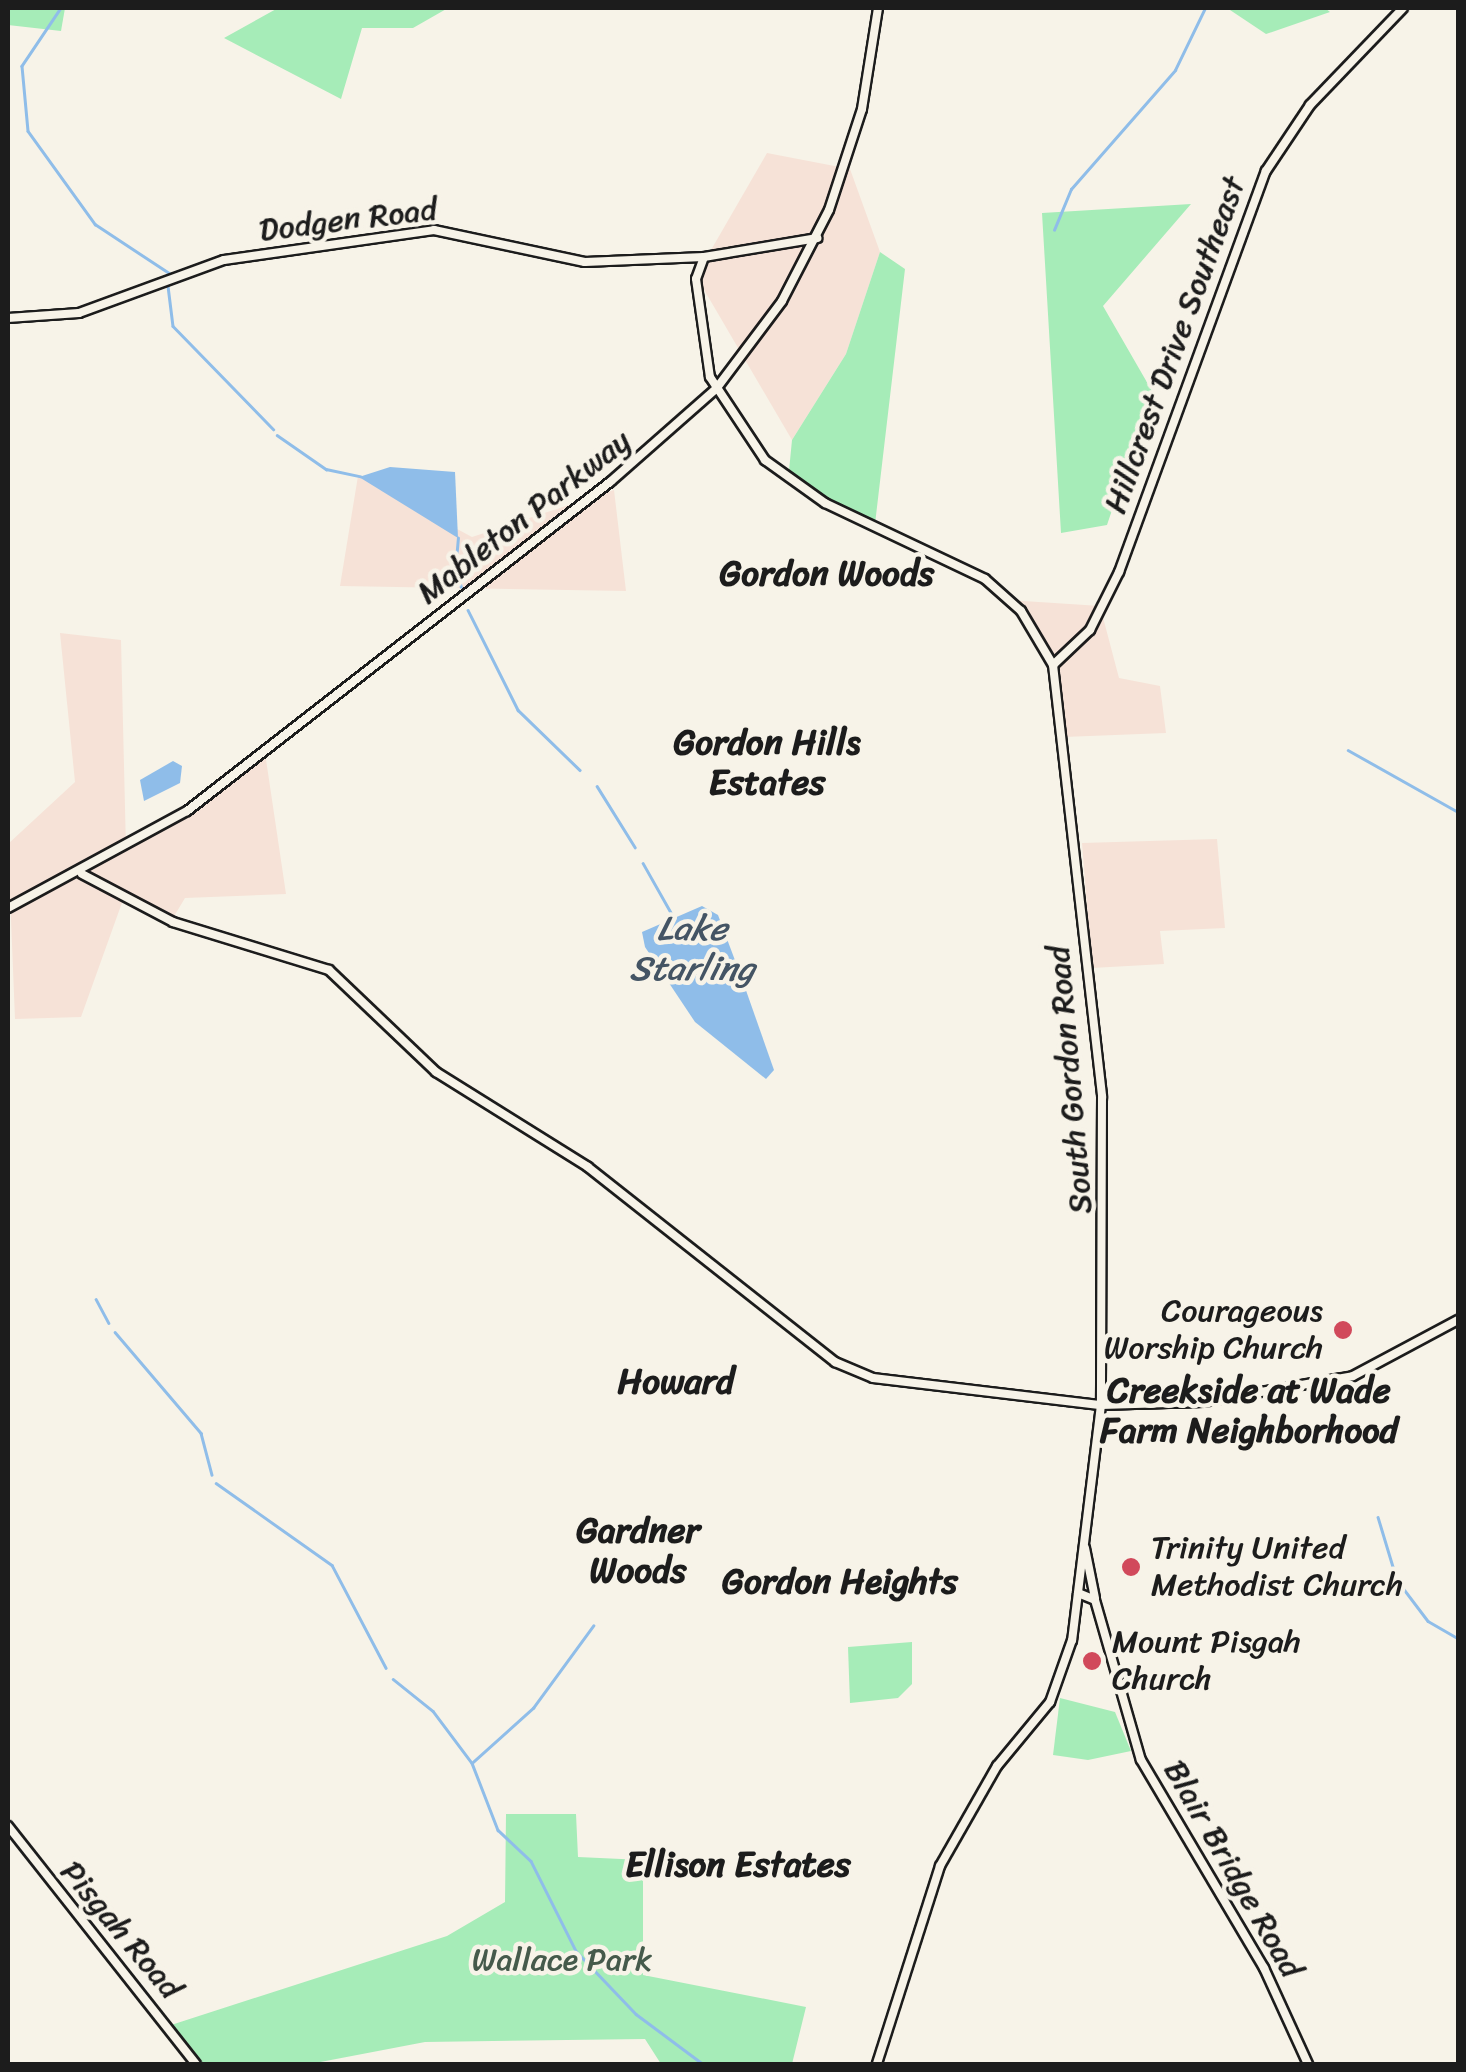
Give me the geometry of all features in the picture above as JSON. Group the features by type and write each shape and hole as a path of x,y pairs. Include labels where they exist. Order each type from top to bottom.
{"street":[{"name":"Mableton Parkway","path":"8,908 82,874 213,791 716,389 816,238 855,138 878,8"},
{"name":"Hillcrest Drive Southeast","path":"1054,665 1090,630 1119,572 1266,171 1310,105 1403,8"},
{"name":"Dodgen Road","path":"8,318 78,313 224,260 434,230 562,261 704,258 816,238"},
{"name":"South Gordon Road","path":"704,258 696,279 706,364 716,389 775,471 985,578 1020,612 1054,665 1106,1138 1101,1405 1075,1621 1050,1702 997,1766 940,1866 877,2064"},
{"path":"706,364 731,370"},
{"path":"82,874 173,922 329,970 436,1072 588,1167 836,1362 909,1385 1101,1405 1203,1402 1333,1382 1458,1320"},
{"name":"Blair Bridge Road","path":"1083,1535 1097,1607 1140,1760 1264,1968 1308,2064"},
{"path":"1078,1593 1097,1607"},
{"path":"1075,1621 1087,1600 1097,1607"},
{"name":"Pisgah Road","path":"8,1826 196,2064"}],"shaded area":[{"path":"767,153 850,169 880,252 846,354 792,440 696,276"},
{"path":"358,476 472,537 614,490 626,591 340,586"},
{"path":"1008,600 1100,606 1119,678 1160,686 1166,733 1064,737 1042,649"},
{"path":"60,633 121,640 126,849 264,746 286,894 185,898 173,918 124,897 81,1017 15,1019 8,844 75,782"},
{"path":"1217,839 1225,928 1160,931 1164,964 1092,968 1082,843"}],"green space":[{"path":"8,8 65,8 61,31 8,25"},
{"path":"278,8 448,8 413,28 362,28 341,99 224,38"},
{"path":"1227,8 1325,8 1330,12 1266,34"},
{"path":"1191,204 1103,306 1152,391 1107,525 1061,533 1042,213"},
{"path":"880,252 905,269 875,524 788,481 792,440 846,354"},
{"path":"912,1642 912,1684 898,1698 850,1703 848,1647"},
{"path":"1060,1698 1115,1712 1131,1751 1088,1760 1053,1755"},
{"name":"Wallace Park","path":"506,1814 576,1814 578,1857 643,1860 643,1975 806,2007 792,2064 661,2064 645,2039 425,2042 310,2064 197,2064 168,2026 447,1936 505,1902"}],"water":[{"path":"390,467 455,472 458,538 359,477"},
{"path":"173,761 182,766 180,783 144,801 140,780"},
{"name":"Lake Starling","path":"702,906 718,915 742,979 774,1070 766,1079 695,1022 645,947 642,932"}],"waterway":[{"path":"61,8 22,66 28,131 95,224 169,273"},
{"path":"1054,230 1071,189 1175,70 1205,8"},
{"path":"168,286 173,326 273,429"},
{"path":"277,435 326,469 360,476"},
{"path":"456,560 458,538"},
{"path":"457,571 461,586"},
{"path":"468,610 518,710 580,770"},
{"path":"1348,750 1458,812"},
{"path":"597,786 635,847"},
{"path":"643,863 673,916"},
{"path":"96,1299 109,1323"},
{"path":"115,1332 201,1433 212,1475"},
{"path":"216,1483 332,1565 386,1668"},
{"path":"1378,1517 1397,1580 1428,1621 1458,1638"},
{"path":"473,1762 533,1708 593,1626"},
{"path":"393,1679 433,1711 472,1763 498,1830 531,1861 576,1951 636,2014 703,2064"}],"place":[{"name":"Courageous Worship Church","path":"1343,1330"},
{"name":"Trinity United Methodist Church","path":"1131,1567"},
{"name":"Mount Pisgah Church","path":"1092,1661"}],"district":[{"name":"Gordon Woods","path":"827,573"},
{"name":"Gordon Hills Estates","path":"767,762"},
{"name":"Howard","path":"676,1381"},
{"name":"Creekside at Wade Farm Neighborhood","path":"1249,1410"},
{"name":"Gardner Woods","path":"638,1550"},
{"name":"Gordon Heights","path":"840,1581"},
{"name":"Ellison Estates","path":"738,1864"}]}
